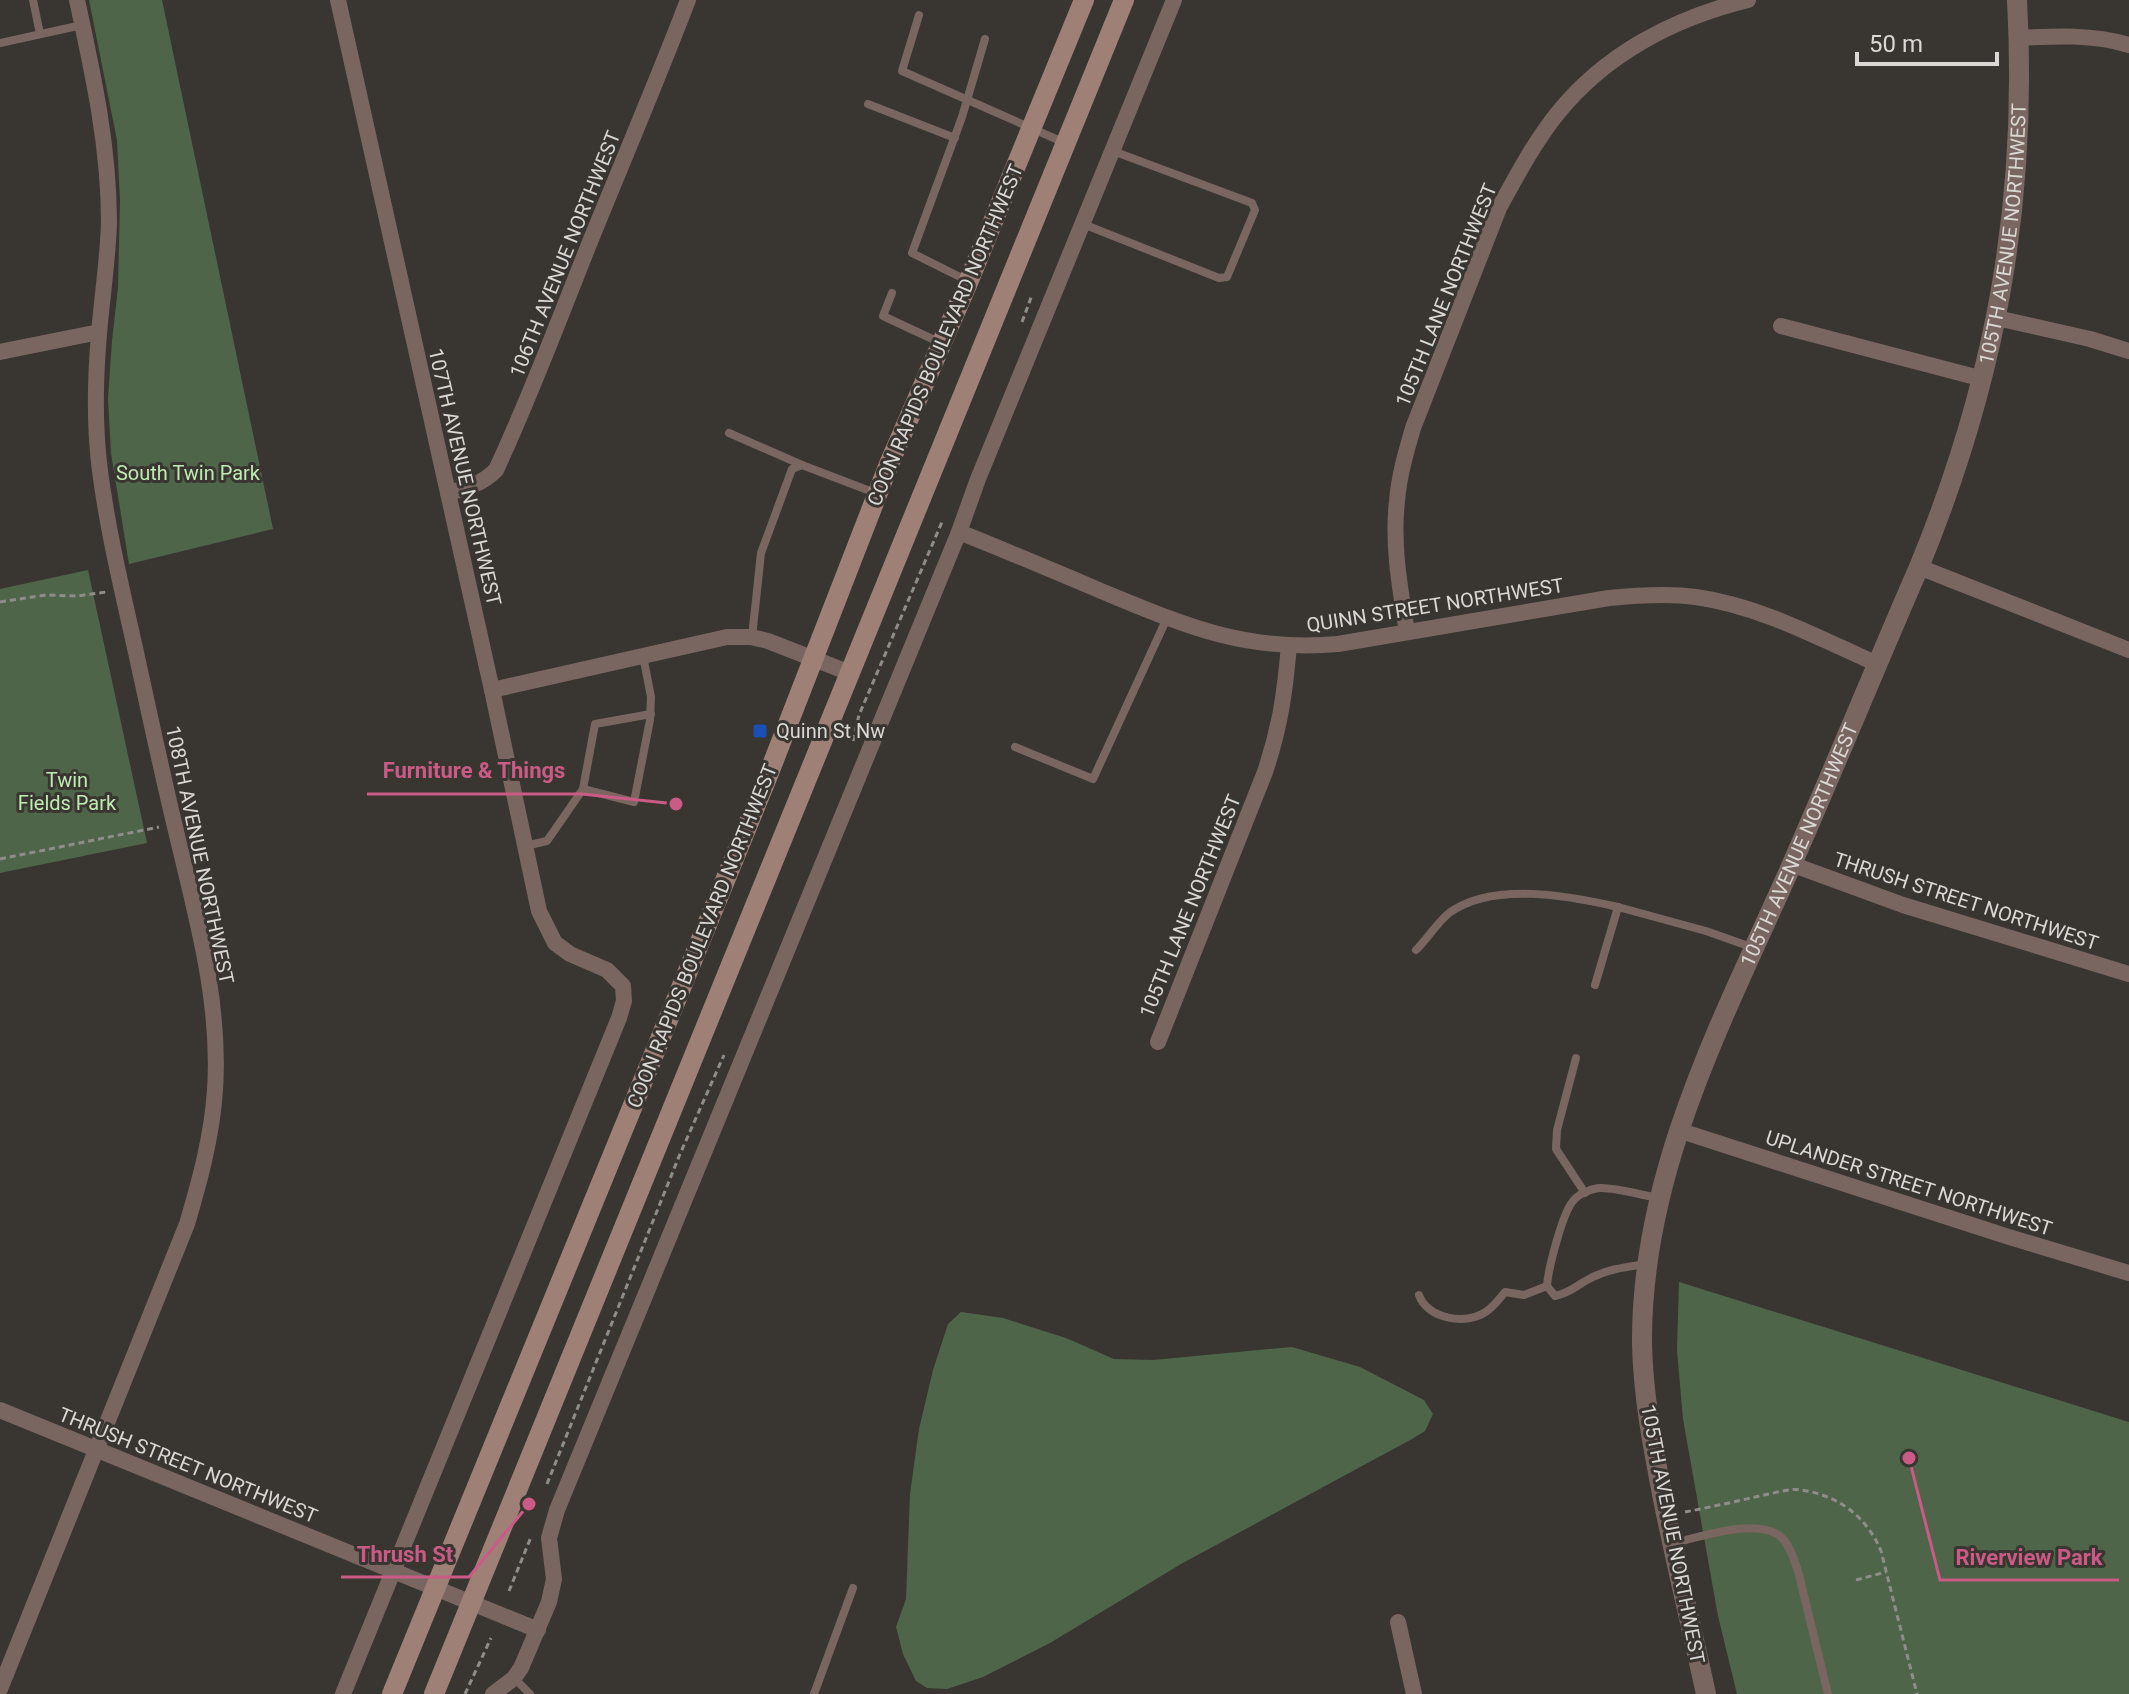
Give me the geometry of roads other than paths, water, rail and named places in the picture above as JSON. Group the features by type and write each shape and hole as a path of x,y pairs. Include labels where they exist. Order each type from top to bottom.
{"main road":[{"name":"COON RAPIDS BOULEVARD NORTHWEST","path":"392,1694 767,778 878,494 1084,0"},
{"name":"COON RAPIDS BOULEVARD NORTHWEST","path":"434,1694 1124,0"}],"street":[{"name":"108TH AVENUE NORTHWEST","path":"0,1689 187,1224 207,1147 215,1090 215,1047 206,964 106,511 95,419 99,332 108,248 107,162 77,0"},
{"name":"107TH AVENUE NORTHWEST","path":"338,0 539,911 555,943 570,954 607,970 623,986 624,1001 393,1570"},
{"name":"106TH AVENUE NORTHWEST","path":"448,493 474,486 496,470 551,343 688,0"},
{"path":"493,1694 514,1678 538,1630 553,1591 549,1538 557,1510 1174,0"},
{"name":"105TH LANE NORTHWEST","path":"1407,632 1395,525 1403,463 1413,428 1499,208 1515,178 1558,113 1578,90 1608,64 1671,25 1748,0"},
{"name":"105TH AVENUE NORTHWEST","path":"1706,1694 1650,1434 1642,1341 1647,1263 1659,1199 1678,1130 1703,1065 1919,567 1951,487 1983,379 2008,253 2017,171 2020,94 2017,0"},
{"path":"2019,38 2090,37 2129,45"},
{"path":"1997,318 2129,351"},
{"path":"1781,326 1983,379"},
{"path":"0,352 99,332"},
{"name":"QUINN STREET NORTHWEST","path":"959,532 1195,629 1256,643 1338,644 1609,598 1686,596 1761,614 1877,664"},
{"path":"1919,567 2129,650"},
{"path":"492,690 727,637 768,641 850,673"},
{"name":"105TH LANE NORTHWEST","path":"1158,1042 1278,734 1289,645"},
{"name":"THRUSH STREET NORTHWEST","path":"1791,864 1903,905 2129,974"},
{"name":"UPLANDER STREET NORTHWEST","path":"1678,1130 2129,1273"},
{"name":"THRUSH STREET NORTHWEST","path":"0,1410 538,1630"},
{"path":"343,1694 393,1570"},
{"path":"1398,1622 1414,1694"}],"lane":[{"path":"33,0 40,34"},
{"path":"919,15 902,71 1065,143"},
{"path":"0,43 82,25"},
{"path":"969,281 912,253 968,100 985,39"},
{"path":"868,104 955,138"},
{"path":"1083,224 1219,278 1227,277 1255,210 1252,203 1113,151"},
{"path":"892,293 883,316 942,343"},
{"path":"729,433 878,494"},
{"path":"751,637 761,553 792,469 802,465"},
{"path":"1015,747 1093,779 1167,618"},
{"path":"583,789 634,802 651,714 643,656"},
{"path":"525,846 547,841 583,789 595,724 651,714"},
{"path":"1416,950 1449,913 1477,899 1521,893 1569,896 1618,907 1706,931 1754,948"},
{"path":"1595,985 1618,907"},
{"path":"1576,1058 1557,1130 1556,1149 1585,1193"},
{"path":"1647,1263 1611,1269 1586,1280 1570,1292 1555,1296 1547,1286 1547,1275 1573,1201 1600,1188 1659,1199"},
{"path":"1419,1295 1420,1301 1430,1311 1454,1319 1472,1319 1487,1312 1505,1292 1524,1295 1547,1286"},
{"path":"1672,1543 1748,1527 1780,1536 1791,1552 1798,1571 1828,1694"},
{"path":"814,1694 853,1588"},
{"path":"514,1678 530,1694"}],"place":[{"name":"Quinn St Nw","path":"760,731"},
{"name":"Furniture & Things","path":"676,804"},
{"name":"Riverview Park","path":"1909,1458"},
{"name":"Thrush St","path":"529,1504"}],"park label":[{"name":"South Twin Park","path":"188,473"},
{"name":"Twin Fields Park","path":"67,792"}]}
